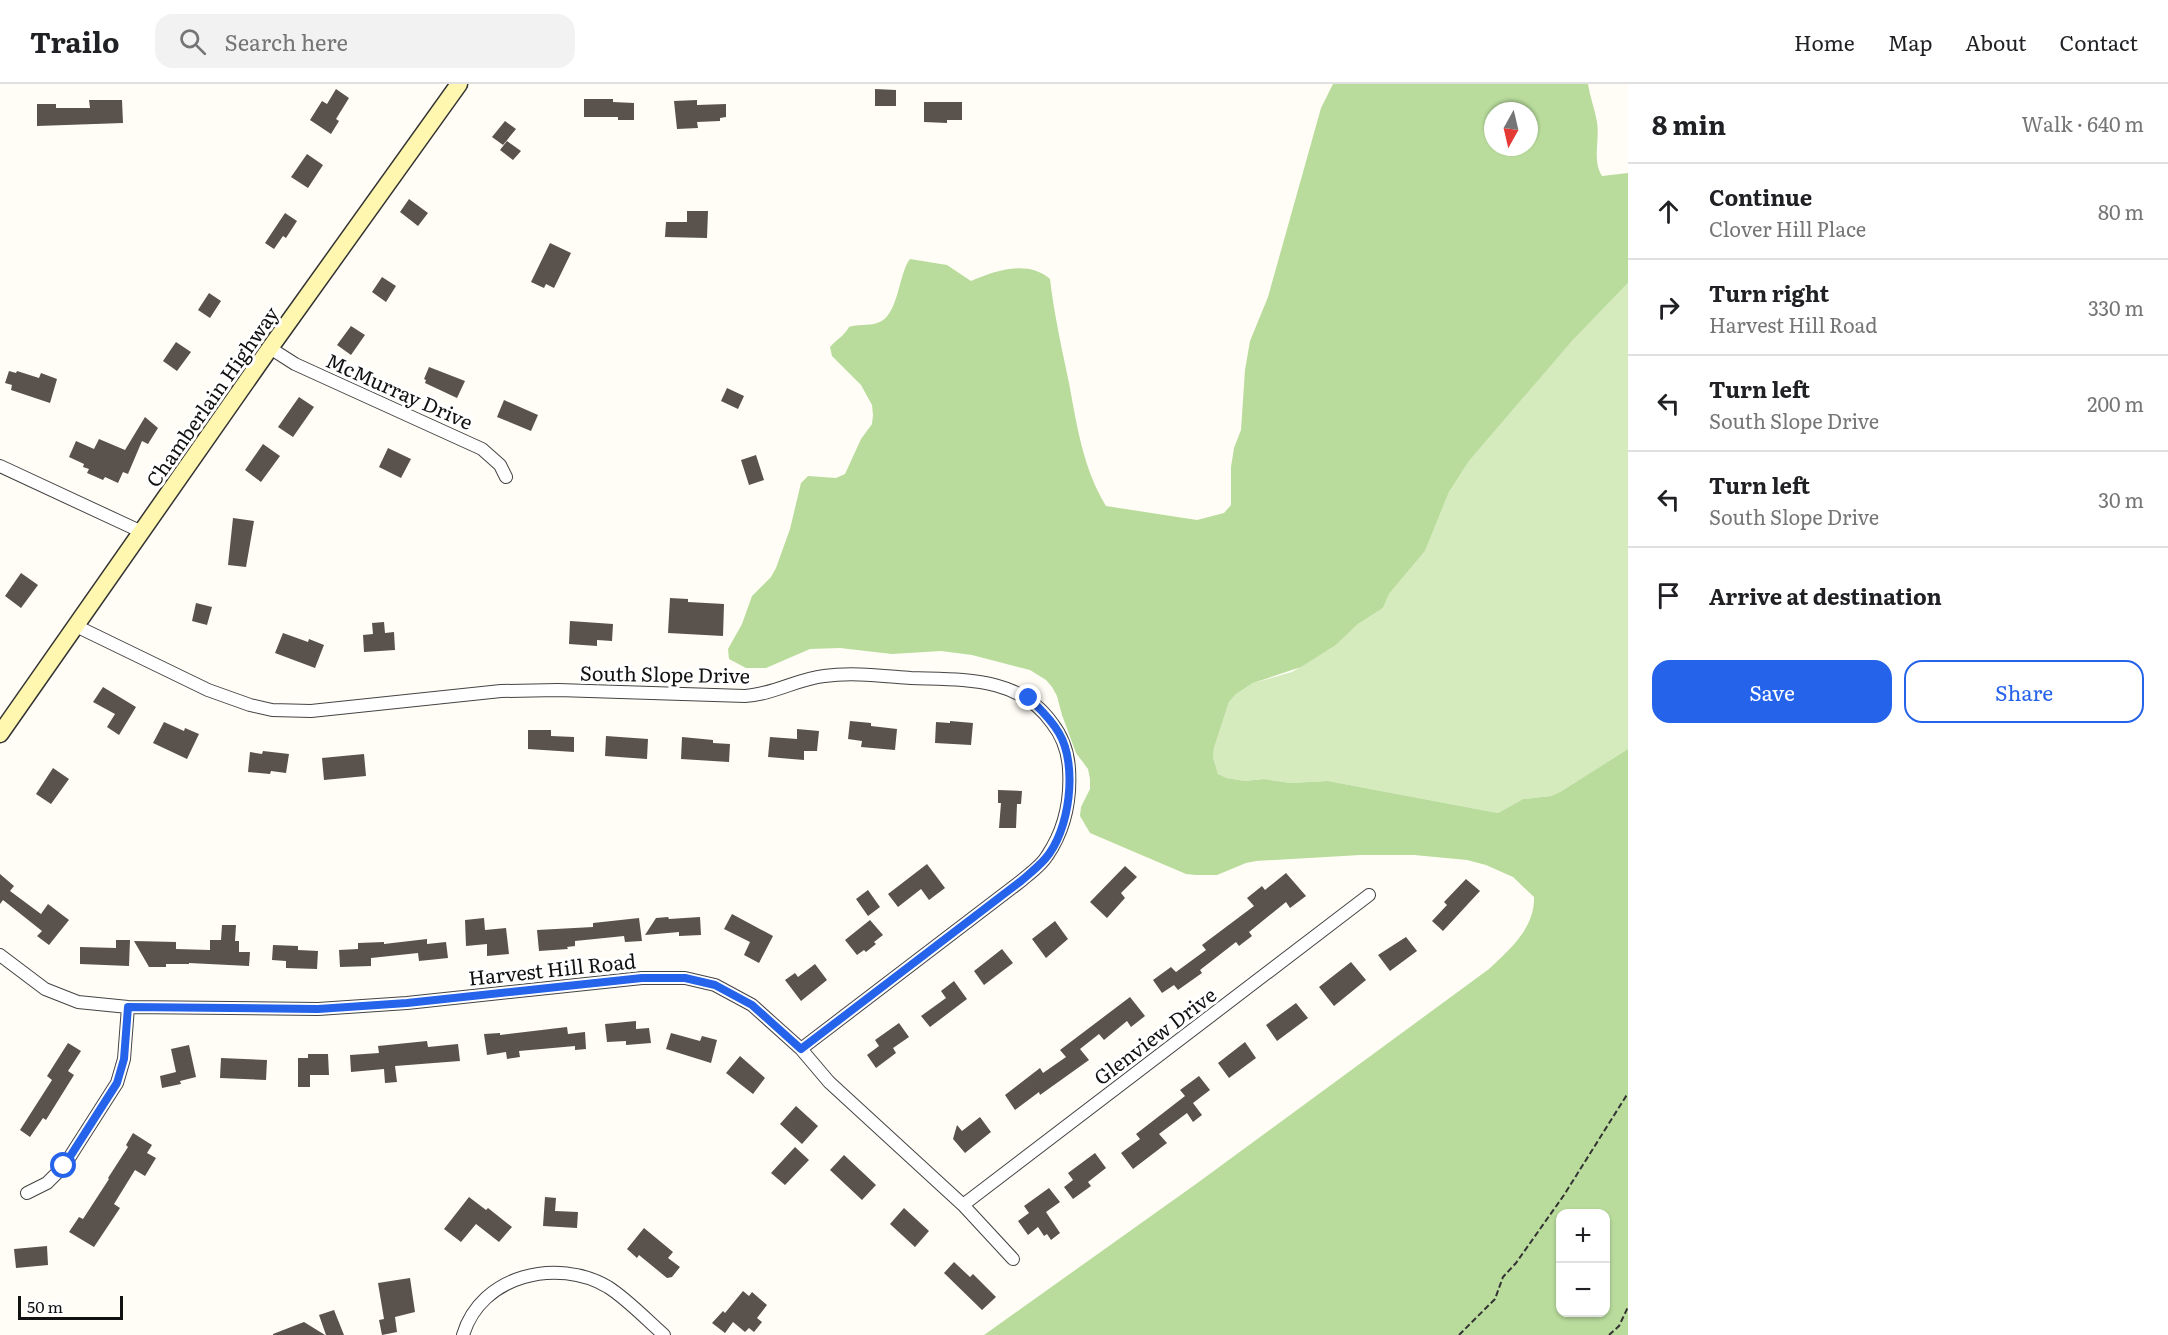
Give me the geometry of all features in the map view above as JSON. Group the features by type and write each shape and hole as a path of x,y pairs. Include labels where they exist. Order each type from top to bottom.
{"main road":[{"name":"Chamberlain Highway","path":"0,734 270,348 459,84"}],"street":[{"name":"McMurray Drive","path":"270,348 295,364 482,449 500,465 506,477"},
{"path":"0,466 142,532"},
{"name":"South Slope Drive","path":"76,626 208,690 272,711 290,712 501,691 558,690 765,695 824,676 857,675 976,681 1002,687 1029,698 1060,733 1068,755 1070,781 1067,810 1058,836 1046,858 1021,881 801,1049"},
{"name":"Glenview Drive","path":"963,1205 1369,895"},
{"name":"Harvest Hill Road","path":"0,955 45,990 78,1002 128,1007 318,1009 407,1003 642,978 685,978 715,985 752,1005 801,1049 829,1082 963,1205 1013,1259"},
{"path":"27,1193 47,1183 64,1166 117,1083 124,1059 128,1007"},
{"path":"463,1335 467,1321 476,1307 491,1294 507,1283 540,1272 561,1272 586,1277 609,1288 664,1335"}],"path":[{"path":"1459,1335 1495,1299 1503,1277 1516,1263 1564,1194 1628,1093"},
{"path":"1609,1335 1619,1326 1628,1308"}],"green space":[{"path":"1333,84 1588,84 1597,122 1599,170 1602,176 1628,173 1628,283 1572,341 1469,461 1449,492 1425,551 1389,594 1383,608 1358,624 1336,645 1301,667 1253,683 1236,694 1229,702 1213,757 1218,774 1227,778 1245,781 1264,779 1291,783 1328,781 1498,813 1523,799 1551,796 1560,792 1628,749 1628,1335 984,1335 1196,1184 1489,969 1513,946 1526,928 1534,897 1513,877 1486,865 1467,860 1414,855 1360,855 1256,861 1217,875 1186,874 1090,833 1080,816 1081,807 1090,789 1088,769 1076,753 1052,687 1046,680 1030,670 972,655 941,651 892,654 840,648 810,649 766,668 746,668 729,659 728,649 742,624 752,596 771,577 776,568 790,529 801,483 808,476 836,478 845,474 861,439 872,424 872,405 861,385 832,356 830,347 849,327 877,323 890,313 910,259 947,265 971,281 1000,271 1021,268 1032,269 1050,279 1058,331 1082,446 1098,492 1106,506 1197,520 1224,513 1231,505 1231,467 1234,448 1241,430 1245,370 1250,341 1268,297 1321,108"},
{"path":"1628,283 1628,749 1560,792 1551,796 1523,799 1498,813 1328,781 1291,783 1264,779 1245,781 1218,774 1213,757 1214,748 1229,702 1236,694 1253,683 1292,672 1336,645 1358,624 1383,608 1389,594 1425,551 1449,492 1469,461 1572,341"}],"building":[{"path":"336,89 349,98 336,119 339,121 331,134 310,120 322,101 327,104"},
{"path":"875,89 896,90 896,106 875,106"},
{"path":"584,99 613,99 613,102 634,103 634,120 618,120 618,117 584,117"},
{"path":"89,100 122,100 123,123 37,126 37,104 56,104 56,108 90,108"},
{"path":"697,100 697,105 726,104 726,117 720,118 720,121 697,122 698,128 677,129 674,101"},
{"path":"924,102 962,102 962,120 947,120 947,123 924,122"},
{"path":"505,121 516,129 503,145 492,137"},
{"path":"507,141 521,151 513,160 500,150"},
{"path":"307,154 323,165 308,188 291,177"},
{"path":"409,199 428,213 418,226 400,212"},
{"path":"687,211 708,211 707,238 665,237 666,222 687,222"},
{"path":"285,213 297,221 286,238 283,236 274,249 265,243"},
{"path":"550,243 571,253 554,288 546,284 544,288 531,282"},
{"path":"382,277 396,286 386,302 372,292"},
{"path":"209,293 221,301 210,318 198,310"},
{"path":"351,326 365,335 351,355 337,345"},
{"path":"176,342 191,352 177,371 163,361"},
{"path":"429,367 465,381 457,398 425,383 424,379"},
{"path":"9,371 16,373 17,371 39,378 41,373 57,379 50,403 11,390 12,385 5,383"},
{"path":"727,388 744,396 738,409 721,401"},
{"path":"299,397 314,407 293,437 278,427"},
{"path":"504,400 538,415 531,431 497,417"},
{"path":"145,417 158,428 148,444 142,441 128,474 123,472 118,483 87,473 89,469 83,467 84,464 69,457 76,441 94,449 99,439 125,450"},
{"path":"263,444 280,456 261,482 245,470"},
{"path":"388,448 411,459 401,478 379,467"},
{"path":"756,455 764,480 749,485 741,460"},
{"path":"233,518 254,521 246,567 228,565"},
{"path":"21,573 38,585 21,608 5,596"},
{"path":"670,598 688,599 688,602 724,604 723,636 668,633"},
{"path":"196,603 212,607 207,625 192,621"},
{"path":"570,621 613,624 612,641 597,640 597,646 569,644"},
{"path":"384,622 385,633 394,632 395,650 364,652 363,635 373,634 372,623"},
{"path":"283,633 324,645 315,668 275,653"},
{"path":"103,687 136,707 119,735 107,727 115,714 93,702"},
{"path":"850,721 897,729 895,750 861,747 862,741 848,739"},
{"path":"950,721 973,723 971,745 935,743 936,722 950,723"},
{"path":"164,722 184,731 185,728 199,734 187,759 153,743"},
{"path":"797,729 819,731 817,751 804,751 804,760 768,757 770,737 797,739"},
{"path":"528,730 551,730 551,736 574,737 574,752 528,749"},
{"path":"606,736 648,739 647,759 605,756"},
{"path":"682,737 730,744 729,762 681,759"},
{"path":"263,751 289,754 286,773 248,772 250,752 262,754"},
{"path":"364,754 366,776 324,780 322,758"},
{"path":"53,768 69,779 51,804 36,794"},
{"path":"998,790 1022,791 1021,804 1017,804 1016,828 999,828 1001,803 998,803"},
{"path":"927,864 945,888 929,900 921,889 898,907 888,894"},
{"path":"1125,866 1137,877 1121,893 1125,898 1107,918 1090,902"},
{"path":"1286,873 1306,896 1290,908 1286,902 1249,932 1252,936 1239,946 1236,942 1200,970 1202,973 1178,990 1174,985 1162,993 1153,980 1171,967 1176,972 1206,950 1202,945 1254,906 1247,898 1262,886 1265,890"},
{"path":"0,874 14,886 10,891 41,914 48,904 69,920 49,945 37,936 42,931 3,900 0,904"},
{"path":"1466,879 1480,891 1443,931 1432,921 1447,905 1444,902"},
{"path":"868,890 880,907 868,916 856,899"},
{"path":"732,914 773,936 759,963 744,955 750,942 724,929"},
{"path":"668,917 669,919 700,917 701,935 679,936 679,932 645,935 656,918"},
{"path":"484,918 485,930 506,928 509,954 487,956 487,944 466,946 465,920"},
{"path":"639,918 642,941 625,942 624,936 575,941 575,946 567,947 568,949 539,951 537,930 593,927 593,923"},
{"path":"870,920 883,935 866,952 864,950 857,955 845,940"},
{"path":"1055,921 1068,939 1046,958 1032,939"},
{"path":"222,925 236,925 235,941 239,941 239,952 250,952 249,966 189,963 149,967 134,941 176,942 176,949 210,950 210,940 221,940"},
{"path":"1406,937 1417,951 1390,971 1378,955"},
{"path":"427,939 427,944 446,942 448,958 419,961 418,953 371,958 371,966 340,967 339,950 358,949 358,943 384,942 384,944"},
{"path":"116,940 130,940 129,966 80,964 80,947 116,948"},
{"path":"273,945 298,946 298,950 318,951 317,969 286,968 286,961 272,960"},
{"path":"1002,949 1013,963 984,985 974,971"},
{"path":"1351,962 1366,980 1334,1006 1319,987"},
{"path":"815,964 827,980 801,1001 785,980 795,973 798,977"},
{"path":"954,981 967,999 930,1027 921,1016 946,998 941,991"},
{"path":"1130,997 1145,1016 1131,1027 1127,1021 1104,1040 1099,1034 1080,1049 1089,1060 1015,1110 1005,1095 1040,1068 1043,1073 1066,1057 1060,1050"},
{"path":"1296,1003 1308,1018 1277,1041 1266,1025"},
{"path":"636,1021 636,1029 649,1028 651,1043 626,1045 626,1041 607,1042 605,1024"},
{"path":"899,1023 909,1037 893,1048 896,1053 876,1068 867,1055 879,1046 875,1040"},
{"path":"567,1027 568,1034 585,1032 586,1049 575,1050 575,1046 519,1051 520,1057 507,1059 506,1052 487,1055 484,1034 500,1033 500,1035"},
{"path":"671,1033 700,1041 702,1036 717,1040 711,1063 666,1049"},
{"path":"427,1041 428,1047 458,1044 460,1061 395,1066 397,1082 385,1083 384,1069 351,1072 350,1055 379,1053 378,1046"},
{"path":"1245,1042 1256,1058 1229,1078 1218,1063"},
{"path":"68,1043 81,1051 68,1071 74,1075 46,1120 43,1118 30,1137 20,1130 52,1080 47,1076"},
{"path":"189,1045 196,1077 180,1081 181,1084 162,1088 160,1076 176,1072 171,1049"},
{"path":"308,1054 328,1054 329,1075 310,1075 310,1087 298,1087 298,1058 308,1058"},
{"path":"740,1056 765,1078 753,1094 726,1073"},
{"path":"221,1058 267,1060 266,1080 220,1078"},
{"path":"1199,1076 1210,1090 1193,1103 1202,1115 1193,1122 1187,1113 1159,1134 1167,1143 1133,1169 1121,1153 1140,1139 1136,1134 1185,1096 1180,1090"},
{"path":"796,1106 818,1126 802,1144 780,1124"},
{"path":"980,1117 991,1132 965,1153 953,1139 957,1125 962,1131"},
{"path":"133,1133 152,1145 147,1153 156,1158 145,1176 135,1170 114,1204 120,1208 94,1247 69,1232 79,1217 83,1219 109,1179 128,1147 126,1145"},
{"path":"795,1147 809,1160 785,1185 771,1173"},
{"path":"1095,1153 1106,1168 1088,1182 1091,1186 1073,1199 1064,1187 1073,1180 1068,1173"},
{"path":"844,1155 876,1185 862,1200 830,1170"},
{"path":"1049,1188 1060,1202 1046,1212 1060,1233 1051,1240 1047,1234 1044,1236 1038,1227 1028,1235 1018,1221 1029,1213 1024,1206"},
{"path":"469,1197 486,1210 488,1208 512,1227 499,1242 476,1224 461,1242 444,1229"},
{"path":"545,1197 556,1198 555,1211 578,1212 577,1228 543,1226"},
{"path":"904,1208 929,1231 915,1247 890,1224"},
{"path":"644,1228 673,1252 668,1258 680,1267 672,1277 667,1278 639,1255 637,1258 627,1249"},
{"path":"47,1246 48,1265 16,1268 14,1249"},
{"path":"954,1262 970,1277 973,1274 996,1297 982,1310 944,1273"},
{"path":"410,1278 415,1312 395,1317 397,1332 382,1335 379,1320 384,1319 378,1283"},
{"path":"743,1291 749,1296 752,1292 767,1305 757,1318 762,1322 754,1332 749,1328 745,1332 733,1322 725,1333 712,1323 723,1311 725,1313"},
{"path":"334,1310 344,1335 326,1335 319,1315"},
{"path":"304,1322 325,1335 273,1335 273,1334"}],"route":[{"path":"64,1166 117,1083 124,1059 128,1007 318,1009 407,1003 642,978 685,978 715,985 752,1005 801,1049 1021,881 1046,858 1058,836 1067,810 1070,781 1068,755 1060,733 1029,698"}]}
